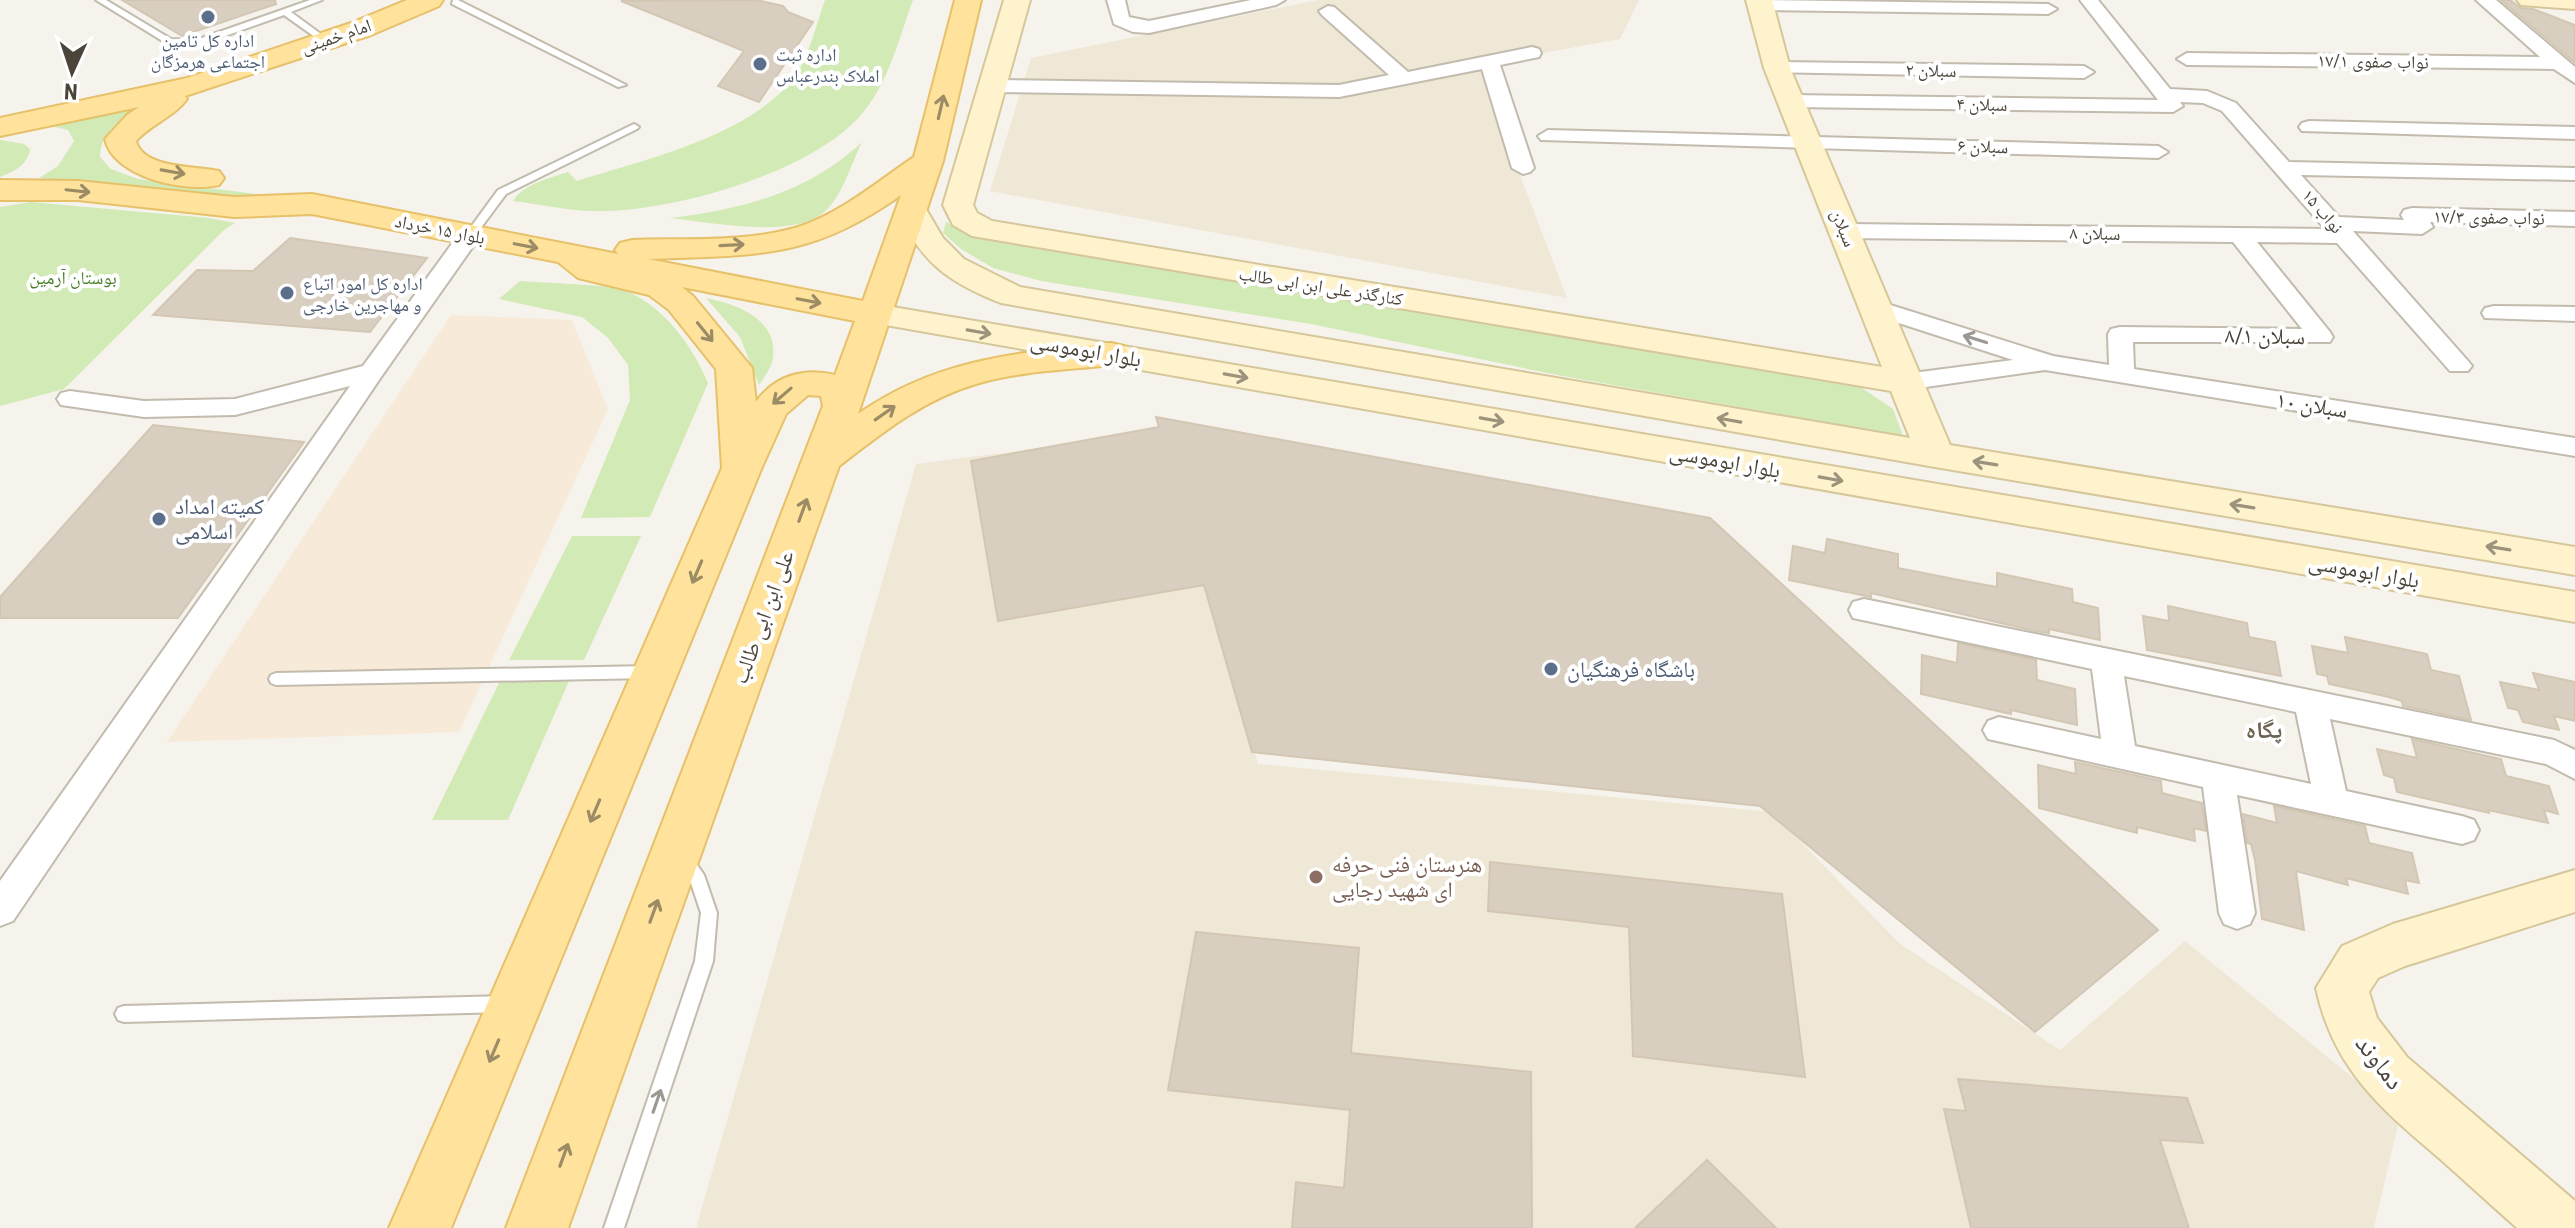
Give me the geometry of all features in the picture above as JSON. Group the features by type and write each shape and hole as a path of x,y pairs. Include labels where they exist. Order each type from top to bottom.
{"main road":[{"name":"علی ابن ابی طالب","path":"537,1228 912,211 928,161 968,0"},
{"name":"کنارگذر علی ابن ابی طالب","path":"1017,0 958,205 964,218 983,229 1905,382"},
{"path":"2530,0 2575,1"},
{"name":"امام خمینی","path":"196,85 449,1"},
{"name":"سبلان","path":"1759,2 1777,68 1935,455"},
{"path":"0,128 196,85"},
{"path":"196,85 138,121 120,139 122,152 132,160 158,170 287,187 303,193 312,204"},
{"path":"0,128 37,131 47,138 45,153 0,183"},
{"path":"570,255 760,243 792,238 834,223 928,161"},
{"name":"بلوار ۱۵ خرداد","path":"0,190 60,189 257,208 312,204 875,314"},
{"name":"بلوار ابوموسی","path":"912,211 923,236 943,258 970,280 1013,296 1935,455 2575,561"},
{"path":"570,255 590,271 661,287 681,303 726,358 734,368 742,468"},
{"path":"927,323 923,313 931,302 950,294 1013,296"},
{"name":"بلوار ابوموسی","path":"875,314 2575,607"},
{"path":"822,459 895,406 940,383 969,373 1007,366 1111,354"},
{"path":"420,1228 742,468 773,402 799,384 823,383 839,391 841,405"},
{"name":"دماوند","path":"2562,1228 2406,1095 2363,1047 2345,1012 2342,988 2360,962 2393,947 2575,891"}],"street":[{"path":"1116,0 1120,20 1133,26 1149,27 1276,0"},
{"path":"2089,0 2169,101"},
{"path":"2485,0 2575,77"},
{"path":"1759,2 2048,9"},
{"path":"1328,11 1406,80"},
{"path":"992,86 1300,93 1339,91 1532,53"},
{"name":"نواب صفوی ۱۷/۱","path":"2187,59 2558,63"},
{"path":"1489,62 1523,168"},
{"name":"سبلان ۲","path":"1777,68 2084,72"},
{"name":"نواب ۱۵","path":"2169,101 2207,97 2229,107 2459,366"},
{"name":"سبلان ۴","path":"1791,101 2169,101"},
{"path":"2309,127 2575,133"},
{"name":"سبلان ۶","path":"1548,136 2158,152"},
{"path":"2285,168 2575,174"},
{"name":"نواب صفوی ۱۷/۳","path":"2340,230 2422,227 2412,215 2575,219"},
{"name":"سبلان ۸","path":"1845,231 2240,235 2340,230"},
{"path":"0,910 14,870 470,235"},
{"name":"سبلان ۸/۱","path":"2122,374 2120,334 2321,337 2240,235"},
{"name":"سبلان ۱۰","path":"1876,308 2049,363 2575,447"},
{"path":"2494,313 2575,314"},
{"name":"سبلان ۱۰","path":"1905,382 2049,363"},
{"path":"70,399 144,409 235,407 372,372"},
{"path":"1864,610 2554,753 2575,766"},
{"path":"2106,660 2120,756"},
{"path":"2310,702 2332,802"},
{"path":"1999,730 2462,830"},
{"path":"2218,777 2237,913"}],"lane":[{"path":"100,0 169,42 197,43 318,0"},
{"path":"449,1 621,85"},
{"path":"285,12 325,40"},
{"path":"470,235 502,192 634,127"},
{"path":"276,679 655,672"},
{"path":"614,1228 704,961 709,913 698,880 677,849"},
{"path":"124,1014 514,1004"}],"shaded area":[{"path":"1318,0 1639,0 1620,39 1478,65 1567,298 990,191 1031,58"},
{"path":"451,315 572,320 608,409 459,732 167,742"},
{"name":"هنرستان فنی حرفه ای شهید رجایی","path":"1167,432 1258,764 1772,812 1899,943 2060,1050 2185,941 2400,1116 2374,1228 696,1228 916,464"}],"green space":[{"path":"825,0 913,0 892,61 878,90 860,116 837,137 773,172 696,198 658,206 591,211 513,201 530,186 545,180 568,172 577,181 634,164 696,143 753,114 777,96 796,75 809,49"},
{"path":"153,100 118,122 105,138 100,157 111,169 138,179 279,197 230,198 39,178 58,166 74,141 68,130 51,126"},
{"path":"0,140 24,144 30,149 23,164 0,177"},
{"path":"862,142 836,199 823,213 809,221 750,227 670,218 723,210 773,196 819,174"},
{"name":"بوستان آرمین","path":"31,202 235,223 224,230 64,389 0,406 0,207"},
{"path":"946,222 972,235 1862,388 1893,409 1903,436 1557,375 1311,324 1041,281 993,268 961,249 943,233"},
{"path":"520,281 591,285 626,291 665,318 694,356 708,383 650,517 581,518 630,400 628,365 608,338 582,317 499,299"},
{"path":"706,298 742,309 762,323 769,333 773,358 759,385 740,337"},
{"path":"572,536 641,536 584,660 509,660"},
{"path":"500,681 569,681 508,820 432,820"}],"building":[{"name":"اداره کل تامین اجتماعی هرمزگان","path":"122,0 275,0 276,4 182,36"},
{"path":"757,0 783,6 788,12 813,22 759,102 718,86 744,51 621,1"},
{"path":"2501,0 2510,0 2521,8 2533,9 2575,25 2575,63"},
{"name":"اداره کل امور اتباع و مهاجرین خارجی","path":"290,238 427,258 370,332 153,315 197,270 253,271"},
{"name":"باشگاه فرهنگیان","path":"1156,417 1710,518 2158,930 2035,1032 1760,806 1252,752 1204,585 998,621 971,461 1159,427"},
{"name":"کمیته امداد اسلامی","path":"153,425 304,442 178,618 0,618 0,597"},
{"path":"1827,539 1898,554 1898,568 1997,587 1997,573 2072,589 2073,602 2098,608 2100,640 2049,629 2049,633 2035,631 1871,593 1871,597 1789,580 1793,546 1825,553"},
{"path":"2168,606 2247,623 2249,637 2275,642 2281,676 2147,650 2143,616 2169,621"},
{"path":"2345,637 2427,654 2431,670 2459,676 2471,720 2403,706 2402,701 2389,697 2329,684 2327,676 2317,674 2312,646 2348,653"},
{"path":"1958,643 2036,660 2037,680 2075,689 2077,725 1921,694 1922,655 1957,663"},
{"path":"2533,673 2575,682 2575,721 2554,716 2559,730 2523,722 2518,710 2508,708 2500,682 2539,690"},
{"path":"2412,739 2501,759 2506,776 2549,786 2558,814 2544,810 2548,823 2397,792 2394,778 2384,775 2377,749 2417,758"},
{"path":"2075,762 2161,781 2162,793 2202,803 2206,831 2194,828 2195,841 2137,827 2137,833 2039,808 2038,765 2076,774"},
{"path":"2274,806 2365,826 2369,843 2412,853 2419,883 2405,880 2408,894 2346,878 2348,885 2296,871 2304,930 2262,919 2255,860 2251,844 2247,843 2243,814 2277,823"},
{"path":"1490,862 1782,894 1805,1077 1633,1056 1629,927 1488,911"},
{"path":"1196,932 1359,948 1351,1053 1531,1072 1532,1228 1292,1228 1296,1182 1344,1188 1350,1110 1168,1090"},
{"path":"1958,1079 2187,1098 2203,1143 2160,1140 2189,1228 1971,1228 1944,1109 1966,1111"},
{"path":"1707,1160 1776,1228 1635,1228"}],"place":[{"name":"اداره کل تامین اجتماعی هرمزگان","path":"208,17"},
{"name":"اداره ثبت املاک بندرعباس","path":"760,64"},
{"name":"اداره کل امور اتباع و مهاجرین خارجی","path":"287,293"},
{"name":"کمیته امداد اسلامی","path":"159,519"},
{"name":"باشگاه فرهنگیان","path":"1551,669"},
{"name":"هنرستان فنی حرفه ای شهید رجایی","path":"1316,877"}],"district":[{"name":"پگاه","path":"2264,730"}]}
